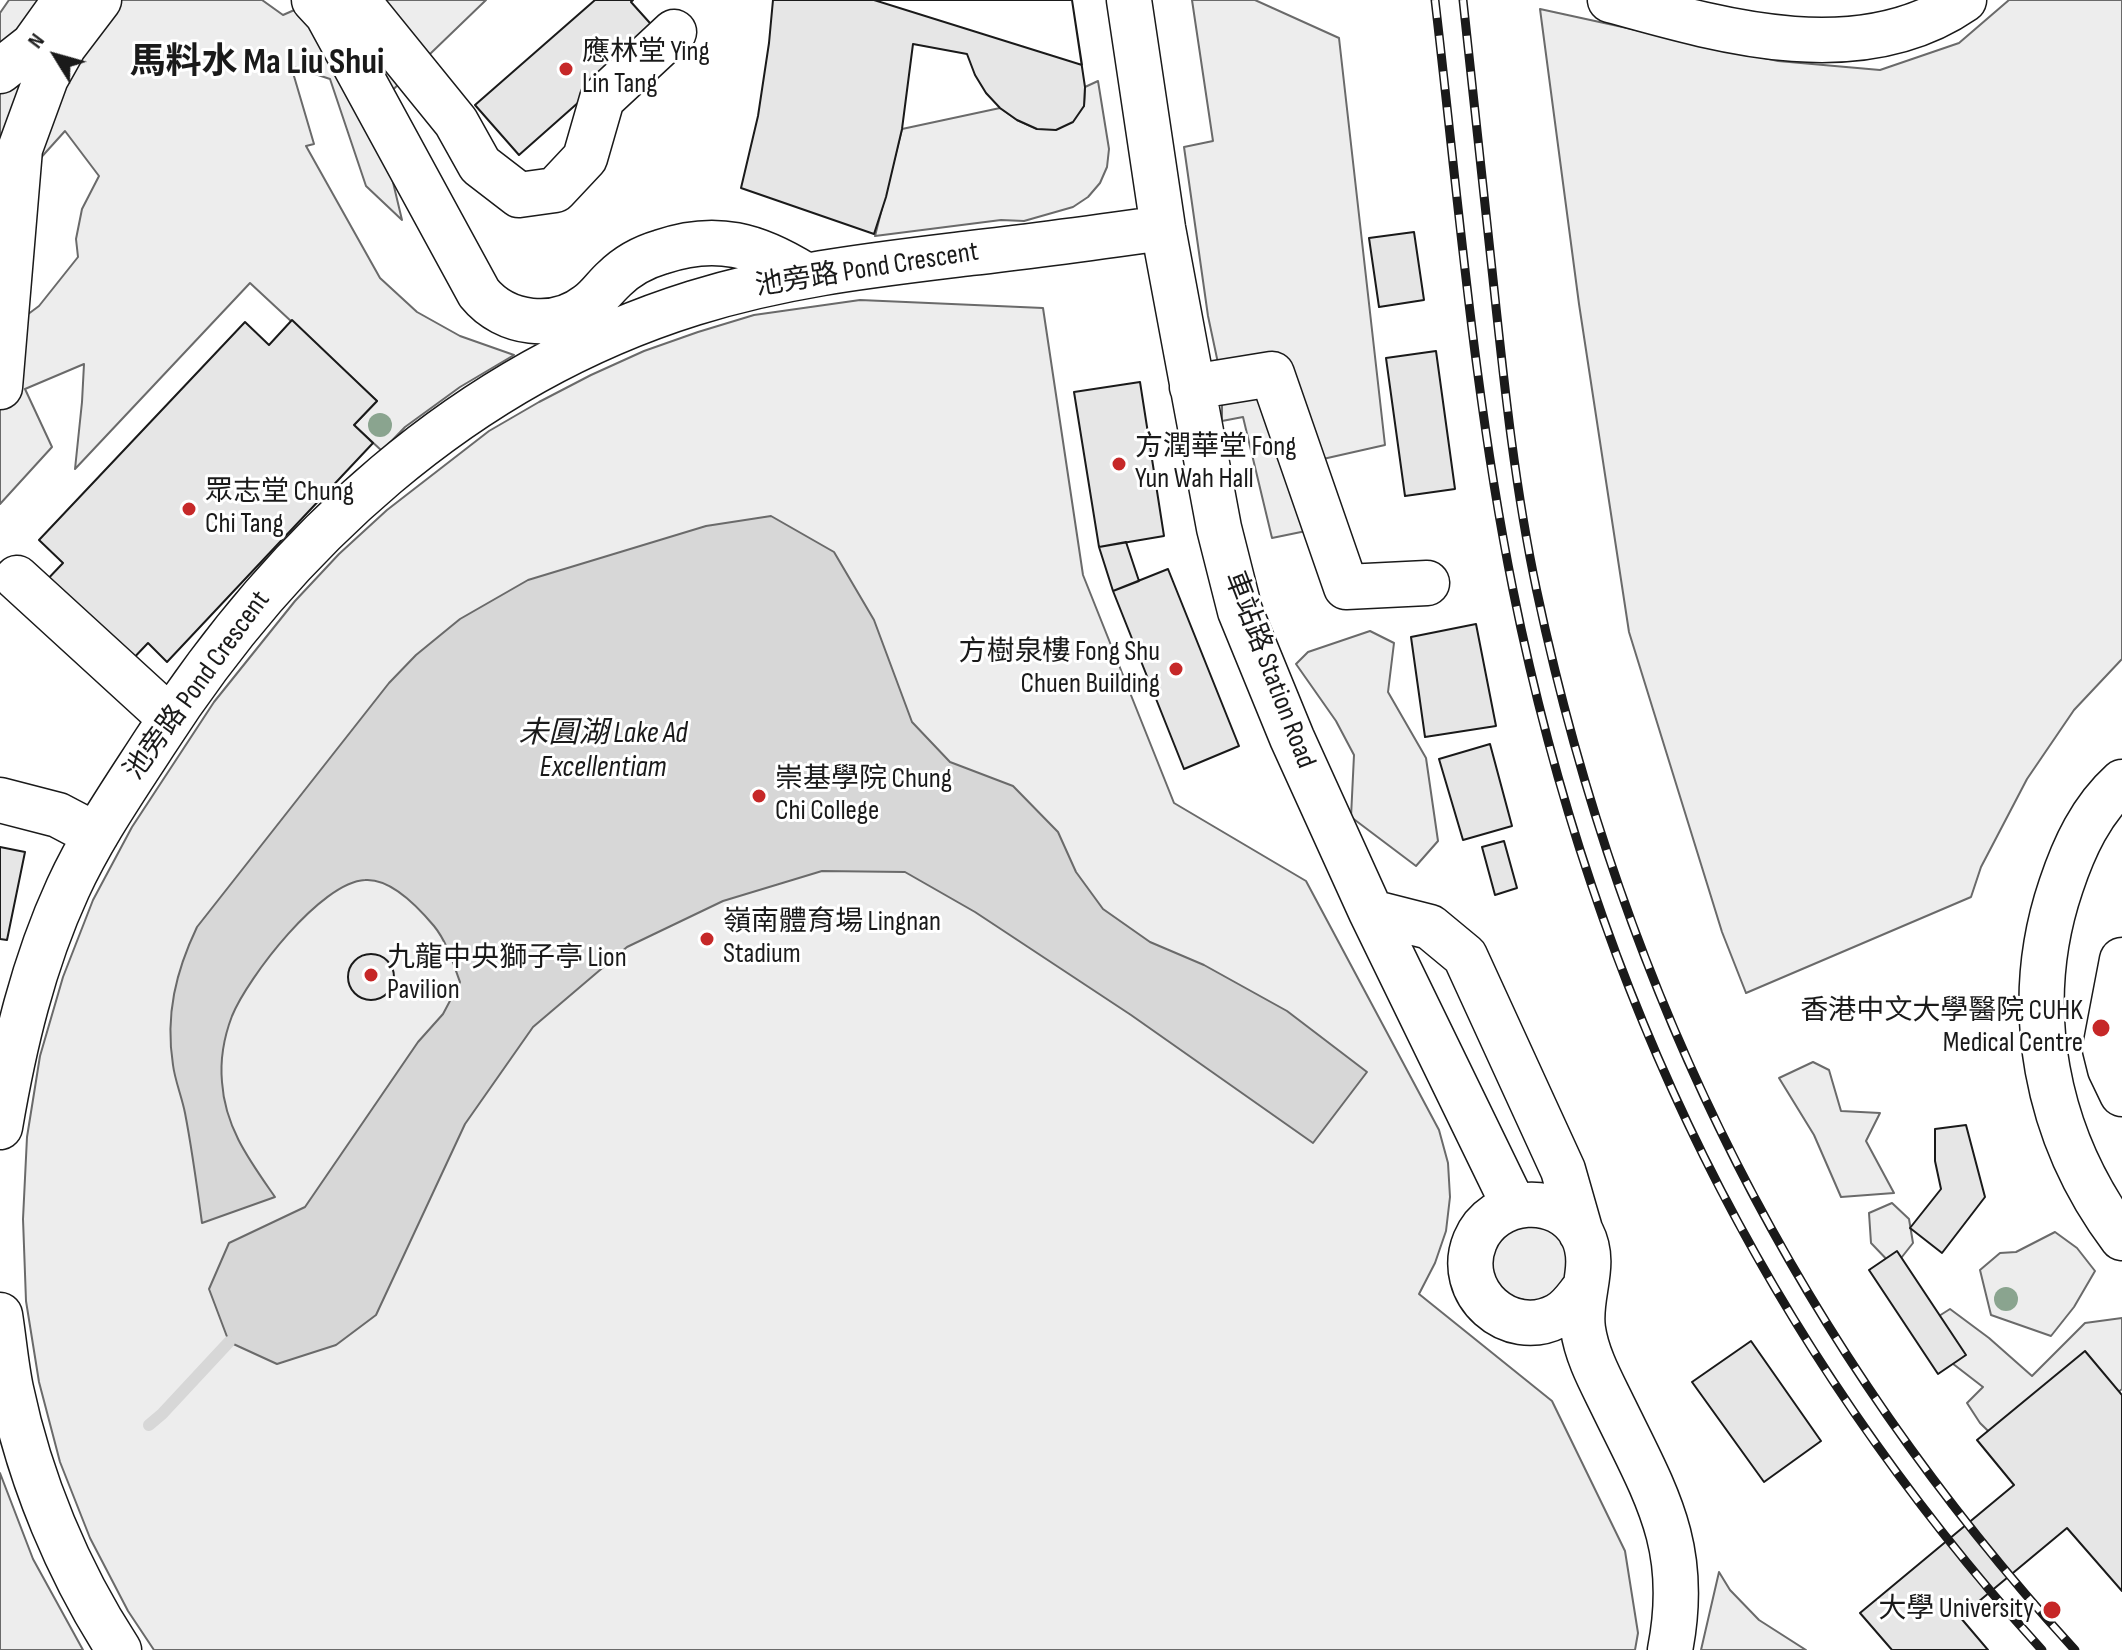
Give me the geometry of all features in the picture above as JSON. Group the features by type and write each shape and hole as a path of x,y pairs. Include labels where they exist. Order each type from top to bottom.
{"street":[{"path":"0,71 33,45 65,0"},
{"path":"0,387 20,149 46,78 64,46 99,0"},
{"path":"314,0 327,14 479,293 504,314 534,322 564,318 591,303 627,268 659,252 691,244 727,243 761,250 805,275"},
{"path":"357,0 456,122 480,165 519,195 555,190 585,158 602,99 674,32"},
{"name":"車站路 Station Road","path":"1129,0 1163,228 1219,528 1240,611 1292,738 1371,912 1514,1206"},
{"path":"1610,0 1737,32 1795,40 1853,38 1889,32 1926,20 1964,0"},
{"name":"池旁路 Pond Crescent","path":"0,1127 13,1050 36,968 68,888 96,835 170,718 231,632 320,534 369,489 474,408 525,377 634,325 733,292 865,265 1163,228"},
{"path":"1192,387 1272,374 1346,587 1427,583"},
{"path":"17,578 170,718"},
{"path":"2122,782 2101,801 2069,861 2046,942 2041,1022 2056,1109 2070,1150 2103,1212 2122,1238"},
{"path":"0,800 58,815 96,835"},
{"path":"1371,912 1430,927 1465,956 1563,1170 1589,1252 1589,1272 1583,1290 1582,1328 1591,1360 1656,1494 1676,1565 1676,1619 1670,1650"},
{"path":"2122,960 2105,1049 2122,1094"},
{"path":"1581,1233 1568,1217 1551,1208 1531,1204 1514,1206 1498,1213 1485,1224 1475,1239 1470,1256 1471,1275 1478,1293 1489,1308 1505,1318 1523,1323 1541,1322 1571,1306 1583,1290"},
{"path":"0,1315 11,1389 34,1470 64,1550 103,1626 119,1650"}],"shaded area":[{"path":"9,0 262,0 283,15 317,0 486,0 375,107 402,220 366,186 330,79 291,66 314,144 306,146 380,278 417,312 460,336 514,355 460,387 405,427 382,451 354,425 377,401 250,283 75,469 84,364 25,389 52,447 0,504 0,335 39,306 78,257 76,239 82,209 99,176 65,131 0,203 0,13"},
{"path":"1192,0 1255,0 1339,38 1385,445 1292,466 1306,531 1272,538 1243,417 1222,421 1222,382 1208,316 1184,147 1213,141"},
{"path":"2009,0 2122,0 2122,659 2074,710 2027,779 1981,867 1971,897 1746,993 1722,932 1629,632 1579,304 1540,9 1778,61 1880,70 1959,43"},
{"path":"1098,81 1109,149 1107,167 1100,183 1088,197 1073,207 1024,221 1001,220 875,236 902,129 1000,108 1037,129 1084,106 1085,87"},
{"name":"嶺南體育場 Lingnan Stadium","path":"860,300 1043,308 1083,575 1174,803 1306,881 1439,1130 1448,1163 1450,1197 1446,1231 1435,1263 1419,1294 1552,1401 1625,1551 1638,1633 1635,1650 154,1650 128,1611 90,1538 60,1462 39,1382 26,1301 23,1219 27,1137 40,1056 63,977 93,900 132,827 214,702 295,601 339,554 387,510 489,431 591,375 644,351 754,315"},
{"path":"1370,631 1394,643 1388,692 1426,758 1438,841 1416,866 1351,817 1354,755 1336,721 1296,664 1308,652"},
{"path":"1813,1062 1829,1070 1841,1111 1880,1113 1866,1141 1894,1193 1841,1197 1814,1135 1779,1078"},
{"path":"1892,1203 1909,1219 1913,1243 1894,1267 1871,1243 1869,1213"},
{"path":"1516,1225 1545,1225 1567,1245 1571,1274 1546,1305 1495,1293 1487,1255"},
{"path":"2055,1232 2077,1248 2095,1271 2074,1307 2051,1336 1991,1315 1980,1270 2000,1253 2016,1252"},
{"path":"1950,1309 2032,1376 2085,1323 2122,1318 2122,1389 2026,1468 1980,1423 1967,1403 1983,1387 1926,1343 1920,1328"},
{"path":"0,1473 33,1559 83,1650 0,1650"},
{"path":"1719,1572 1730,1590 1759,1620 1806,1650 1701,1650"}],"water":[{"name":"未圓湖 Lake Ad Excellentiam","path":"771,516 834,552 874,620 912,722 950,762 1013,786 1058,832 1076,872 1103,909 1150,942 1204,965 1287,1011 1367,1072 1313,1143 1131,1015 975,912 905,872 822,871 723,901 627,947 533,1027 465,1124 376,1315 336,1345 277,1364 229,1342 209,1289 229,1243 305,1207 418,1042 443,1014 460,982 439,932 412,903 385,884 365,880 347,885 308,914 253,979 232,1016 222,1057 224,1099 233,1129 275,1197 202,1223 188,1127 174,1071 170,1029 178,977 197,927 389,683 416,655 460,619 528,580 706,526"}],"building":[{"name":"應林堂 Ying Lin Tang","path":"595,0 633,0 631,2 658,32 519,155 475,105"},
{"path":"773,0 1072,0 1085,87 1084,106 1073,122 1056,130 1037,129 1000,108 986,93 967,54 913,44 902,129 874,234 741,188 758,116"},
{"path":"874,0 1072,0 1082,65"},
{"path":"1414,232 1424,300 1379,307 1369,238"},
{"name":"眾志堂 Chung Chi Tang","path":"292,320 377,401 354,425 373,443 167,662 148,643 128,664 43,584 63,563 39,540 245,322 269,345"},
{"path":"1436,351 1455,489 1405,496 1386,358"},
{"name":"方潤華堂 Fong Yun Wah Hall","path":"1140,382 1164,536 1099,547 1074,392"},
{"path":"1126,542 1139,581 1113,591 1099,547"},
{"name":"方樹泉樓 Fong Shu Chuen Building","path":"1168,569 1239,746 1184,769 1113,591"},
{"path":"1476,624 1496,726 1425,737 1411,637"},
{"path":"1490,744 1512,826 1463,840 1439,759"},
{"path":"1504,841 1517,888 1495,895 1482,847"},
{"path":"0,847 25,852 7,940 0,939"},
{"name":"九龍中央獅子亭 Lion Pavilion","path":"371,954 387,961 394,977 387,993 371,1000 355,993 348,977 355,961"},
{"path":"1966,1125 1985,1197 1942,1253 1910,1228 1941,1189 1935,1161 1935,1129"},
{"path":"1897,1251 1966,1355 1938,1374 1869,1270"},
{"path":"1751,1341 1821,1441 1764,1482 1692,1382"},
{"path":"2085,1351 2122,1395 2122,1591 2067,1528 1960,1617 1988,1650 1892,1650 1860,1613 2014,1485 1977,1440"}],"waterway":[{"path":"149,1425 229,1342"}],"railway":[{"path":"1435,0 1468,296 1499,517 1548,739 1591,883 1643,1022 1704,1157 1774,1287 1854,1412 1943,1533 2042,1650"},
{"path":"1463,0 1506,397 1522,514 1537,592 1573,740 1618,884 1672,1023 1734,1158 1805,1288 1886,1414 1976,1534 2075,1650"}],"place":[{"name":"應林堂 Ying Lin Tang","path":"566,69"},
{"name":"方潤華堂 Fong Yun Wah Hall","path":"1119,464"},
{"name":"眾志堂 Chung Chi Tang","path":"189,509"},
{"name":"方樹泉樓 Fong Shu Chuen Building","path":"1176,669"},
{"name":"崇基學院 Chung Chi College","path":"759,796"},
{"name":"嶺南體育場 Lingnan Stadium","path":"707,939"},
{"name":"九龍中央獅子亭 Lion Pavilion","path":"371,975"},
{"name":"香港中文大學醫院 CUHK Medical Centre","path":"2101,1028"},
{"name":"大學 University","path":"2052,1610"}],"district":[{"name":"馬料水 Ma Liu Shui","path":"257,64"}]}
